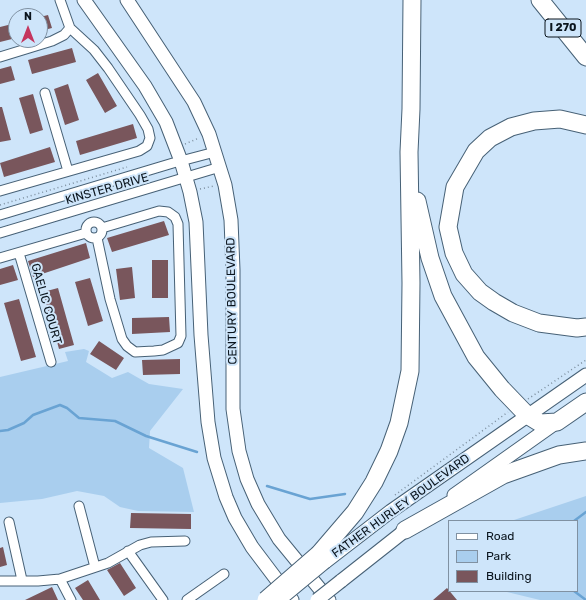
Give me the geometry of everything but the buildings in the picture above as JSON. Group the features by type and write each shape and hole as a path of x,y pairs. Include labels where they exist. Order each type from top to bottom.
{"highway":[{"path":"266,600 322,558 355,512 374,482 389,451 399,423 410,371 411,283 409,152 412,0"},
{"name":"I 270","path":"540,0 586,57"},
{"path":"411,109 418,210 430,258 443,296 476,357 521,408 540,422 557,422 586,402"},
{"path":"586,125 560,119 534,121 511,127 490,138 476,151 455,187 448,227 454,252 464,274 480,292 513,313 539,323 577,328 586,327"},
{"path":"405,530 503,475 559,455 586,451"}],"street":[{"path":"0,191 139,151 147,146 150,138 148,129 140,115 108,68 94,50 70,28 60,0"},
{"path":"84,0 146,86 166,122 187,178 196,222 201,335 208,422 214,458 226,497 235,518 264,564 292,600"},
{"name":"CENTURY BOULEVARD","path":"127,0 184,84 209,134 225,185 231,220 233,270 233,409 239,451 247,479 266,519 284,546 329,600"},
{"path":"0,57 52,41 64,35 70,28"},
{"path":"45,93 68,171"},
{"name":"KINSTER DRIVE","path":"0,214 215,152"},
{"name":"KINSTER DRIVE","path":"0,233 220,167"},
{"path":"87,207 91,222"},
{"path":"97,238 110,299 122,339 127,346 136,352 154,351 163,350 178,343 181,336 181,306 178,224 175,217 168,212 159,211 102,228"},
{"path":"91,222 98,223 102,228 101,235 97,238"},
{"path":"86,233 86,227 91,222"},
{"path":"86,233 92,238 97,238"},
{"path":"0,258 86,233"},
{"name":"GAELIC COURT","path":"19,253 51,362"},
{"name":"FATHER HURLEY BOULEVARD","path":"279,600 322,558 391,511 521,408 586,375"},
{"name":"FATHER HURLEY BOULEVARD","path":"317,600 405,530 557,422"},
{"path":"79,506 95,567"},
{"path":"9,522 22,580"},
{"path":"0,581 38,581 60,579 108,563 140,545 151,542 185,541"},
{"path":"128,551 163,600"},
{"path":"187,600 224,574"},
{"path":"60,579 71,600"}],"path":[{"path":"176,147 209,134"},
{"path":"0,205 130,166"},
{"path":"190,192 225,185"},
{"path":"391,498 521,408 586,360"}],"green space":[{"path":"84,349 89,351 86,362 112,378 128,372 149,384 183,389 150,431 149,448 183,468 194,512 138,511 120,507 104,496 77,491 42,499 0,503 0,377 68,361 65,352"},
{"path":"586,496 586,600 540,600 507,592 578,592 578,520 514,520"}],"waterway":[{"path":"0,431 8,430 24,423 33,415 60,405 67,408 79,418 115,421 146,436 197,452"},
{"path":"267,486 310,499 345,494"},
{"path":"575,520 586,512"},
{"path":"575,592 586,600"}]}
